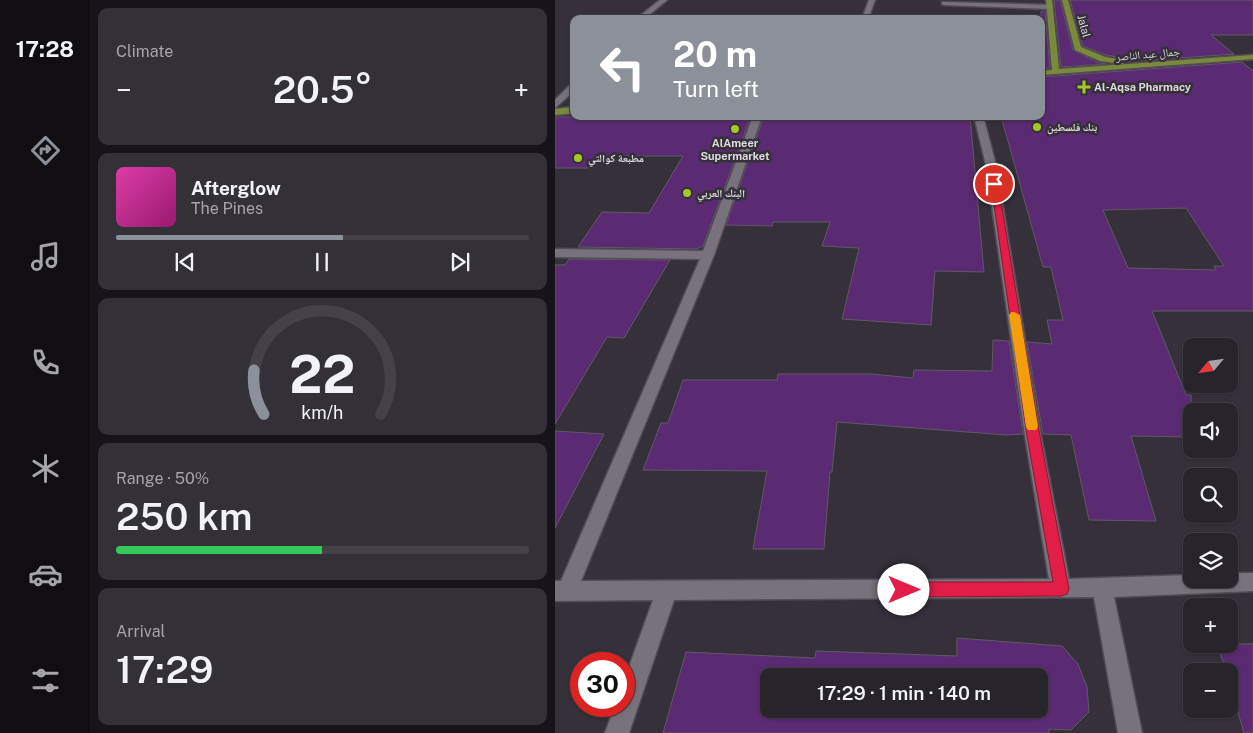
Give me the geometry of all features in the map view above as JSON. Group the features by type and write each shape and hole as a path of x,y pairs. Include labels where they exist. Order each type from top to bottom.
{"main road":[{"name":"Jalal","path":"1065,0 1078,48 1103,59 1146,65"},
{"path":"1050,4 1053,25 1052,50 1056,73"},
{"name":"جمال عبد الناصر","path":"1045,74 1253,57"},
{"path":"555,105 570,105"},
{"path":"555,112 570,110"}],"street":[{"path":"644,15 665,0"},
{"path":"866,15 872,0"},
{"path":"944,3 1050,4"},
{"path":"555,105 570,90"},
{"path":"757,120 708,255 561,591 1061,589 1253,582"},
{"path":"979,120 991,165 1032,426 1061,589"},
{"path":"555,253 708,255"},
{"path":"1102,588 1130,733"},
{"path":"617,733 667,590"}],"building":[{"path":"1054,0 1060,0 1073,50 1099,63 1106,64 1061,67"},
{"path":"1070,0 1253,0 1253,35 1211,35 1234,54 1125,62 1123,58 1106,55 1083,46"},
{"path":"1041,11 1045,11 1050,68 1045,69 1045,15 1041,15"},
{"path":"1242,62 1253,71 1253,311 1152,311 1183,388 1183,393 1191,395 1191,403 1183,403 1183,437 1131,436 1156,521 1089,520 1071,435 1043,434 1027,342 1052,344 1047,320 1063,320 1051,267 1043,267 1002,120 1045,120 1045,77","holes":["1186,208 1224,266 1214,266 1216,270 1128,268 1103,210"]},
{"path":"555,117 570,117 570,120 750,120 703,246 696,249 578,247 602,212 649,213 683,156 597,156 590,168 555,168"},
{"path":"763,120 970,120 984,272 935,271 931,325 842,319 859,248 822,246 830,222 773,222 772,226 726,225"},
{"path":"569,259 670,260 624,338 607,337 555,424 555,265 565,265"},
{"path":"993,340 1009,341 1023,434 1006,435 837,422 832,472 830,472 824,549 753,549 767,471 643,470 661,423 668,423 683,380 777,380 778,374 872,374 913,378 914,370 992,371"},
{"path":"555,431 604,434 555,528"},
{"path":"957,638 1062,646 1078,664 1087,687 1089,712 1071,730 1049,729 1049,733 663,733 686,652 815,658 816,651 957,656"},
{"path":"1238,644 1253,644 1253,733 1244,733 1238,712 1238,663 1223,663 1220,653 1238,653"}],"slow traffic":[{"path":"1014,315 1032,427"}],"place":[{"name":"Al-Aqsa Pharmacy","path":"1084,87"},
{"name":"بنك فلسطين","path":"1037,127"},
{"name":"AlAmeer Supermarket","path":"735,129"},
{"name":"مطبعة كوالتي","path":"578,158"},
{"name":"البنك العربي","path":"687,193"}],"route":[{"path":"904,590 1061,589 1033,436 994,184"}]}
